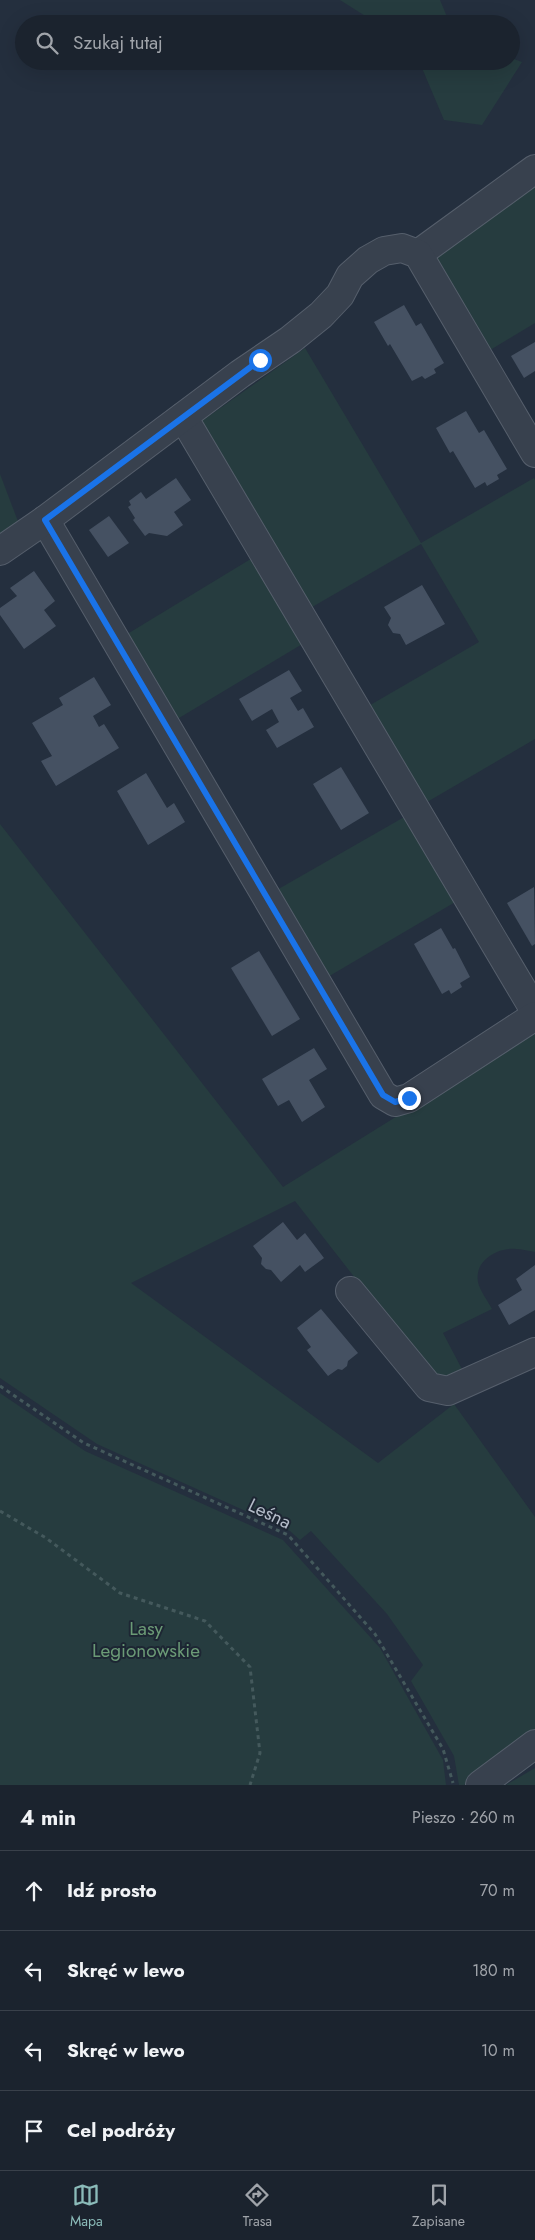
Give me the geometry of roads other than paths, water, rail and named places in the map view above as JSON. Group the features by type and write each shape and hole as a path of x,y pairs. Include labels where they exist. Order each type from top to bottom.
{"street":[{"path":"418,254 535,169"},
{"path":"0,551 290,340 321,315 340,295 350,276 368,260 384,251 402,248 418,254 535,453"},
{"path":"183,416 535,1011"},
{"path":"45,520 383,1095 395,1102 409,1098 535,1016"},
{"path":"350,1291 430,1387 448,1391 535,1352"},
{"path":"480,1785 535,1744"}],"park label":[{"name":"Lasy Legionowskie","path":"146,1639"}]}
